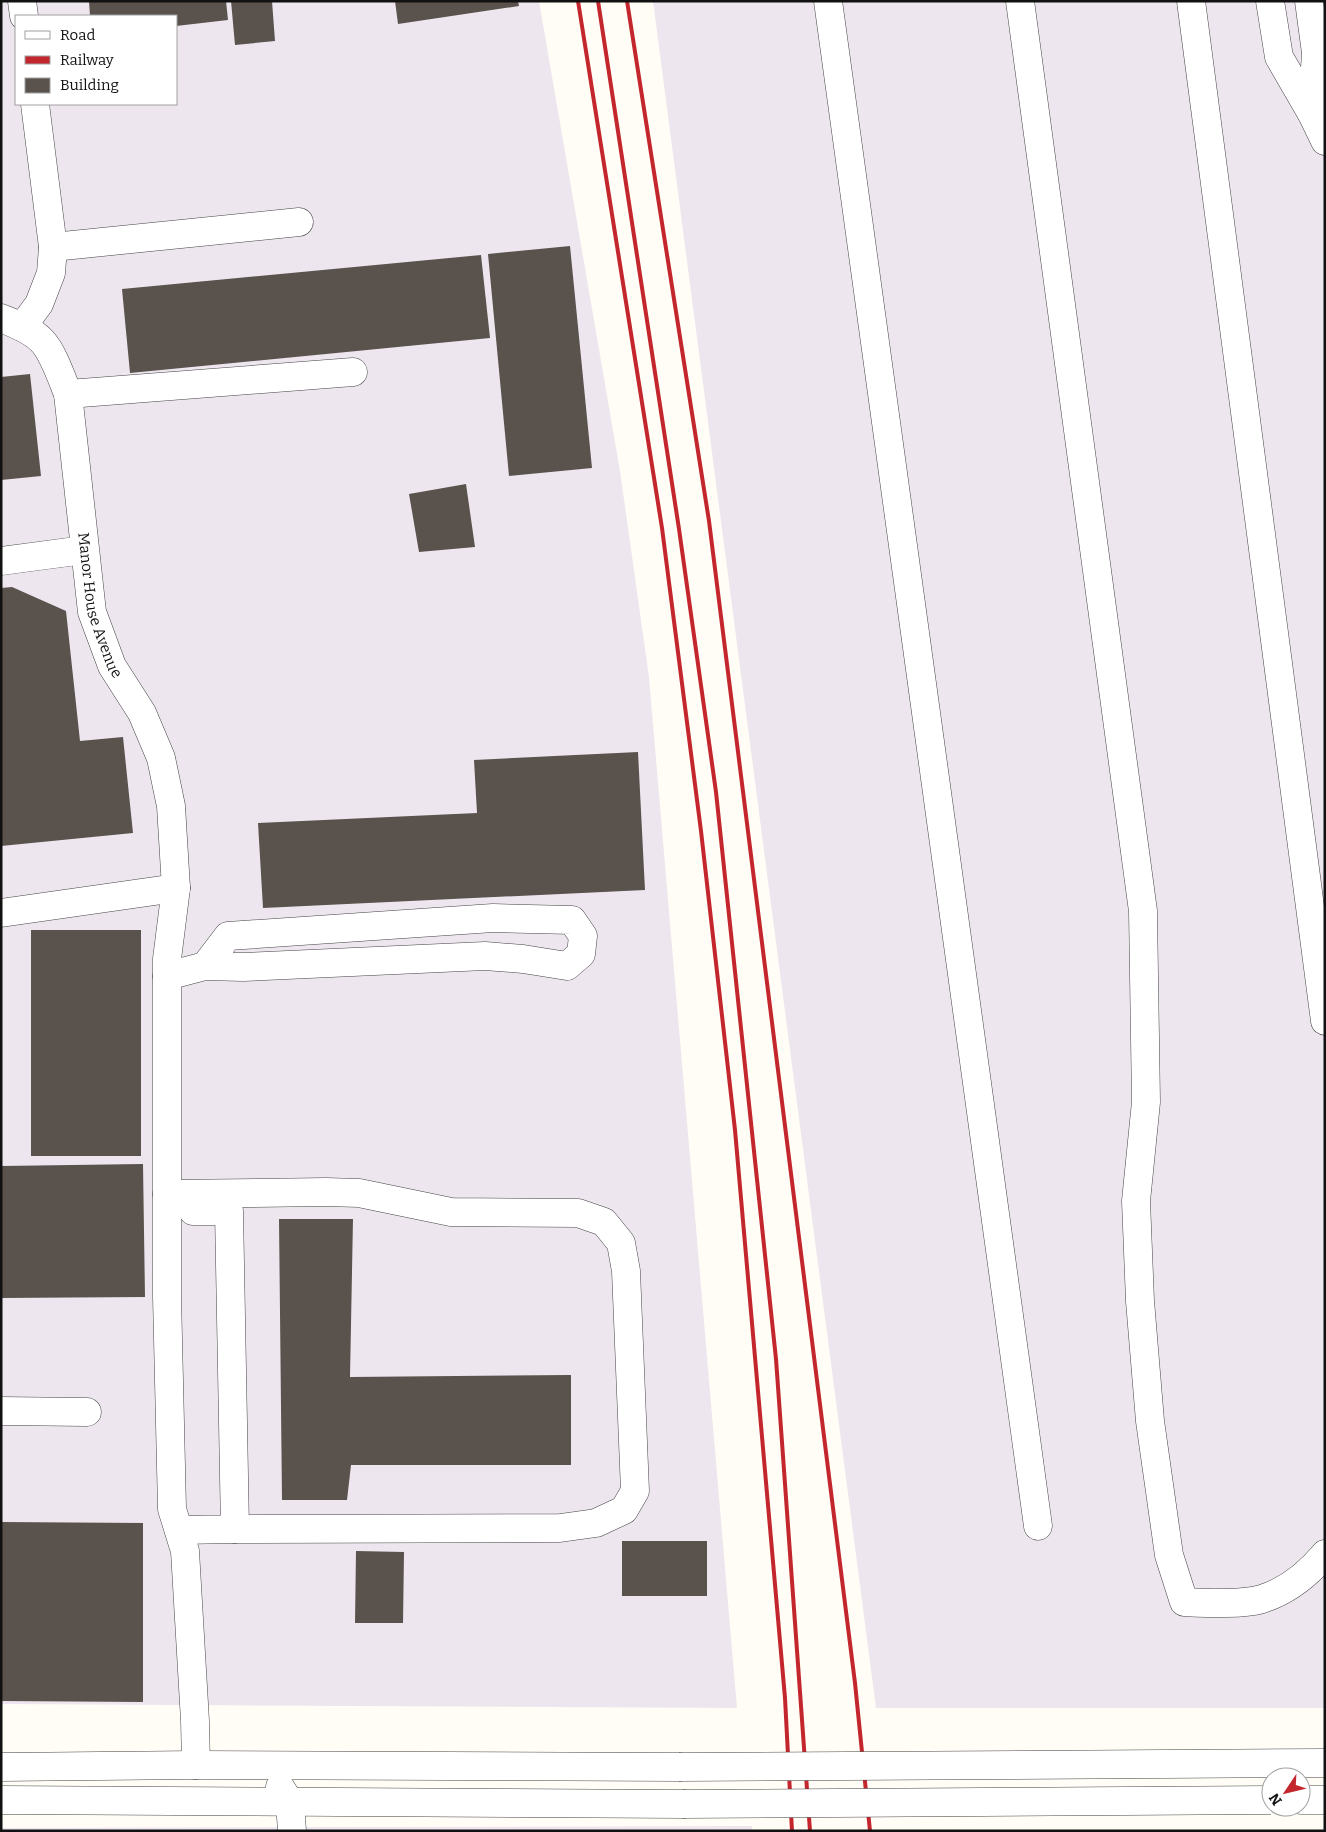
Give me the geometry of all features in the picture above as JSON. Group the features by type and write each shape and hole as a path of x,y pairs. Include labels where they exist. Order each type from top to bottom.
{"street":[{"path":"22,1 24,15"},
{"path":"828,1 1038,1526"},
{"path":"1020,1 1143,911 1146,1102 1136,1201 1140,1301 1150,1421 1169,1555 1184,1602 1220,1603 1261,1599 1282,1590 1312,1569 1325,1554"},
{"path":"1191,1 1325,1021"},
{"path":"1270,1 1279,57 1312,114 1325,141"},
{"path":"1309,1 1316,53 1312,114"},
{"name":"Manor House Avenue","path":"35,105 53,247 51,273 39,304 12,322 42,341 57,368 68,394 92,612 112,666 142,713 161,758 171,806 176,888 167,959 167,1305 172,1509 185,1550 196,1765"},
{"path":"53,247 299,222"},
{"path":"68,394 353,372"},
{"path":"1,561 84,550"},
{"path":"1,913 176,888"},
{"path":"167,976 205,966 243,967 485,956 523,959 567,966 581,954 583,936 572,920 494,918 228,936 205,966"},
{"path":"167,1202 351,1193 451,1212 578,1213 604,1222 621,1243 626,1271 635,1491 624,1510 596,1523 560,1528 179,1530"},
{"path":"167,1202 229,1211 236,1529"},
{"path":"1,1411 87,1412"},
{"path":"1,1766 679,1767 1325,1763"},
{"path":"267,1766 290,1802 292,1831"},
{"path":"1,1800 683,1804 1261,1800"},
{"path":"1311,1800 1325,1800"}],"shaded area":[{"path":"1,1 539,1 620,471 649,677 737,1708 1,1704"},
{"path":"653,1 1325,1 1325,1708 876,1708"},
{"path":"752,1826 752,1831 1,1831 1,1828"}],"building":[{"path":"89,1 226,1 228,20 178,26 178,15 90,15"},
{"path":"231,1 272,1 275,41 235,45"},
{"path":"395,1 518,1 519,6 398,24"},
{"path":"570,246 592,468 509,476 488,254"},
{"path":"481,255 490,338 130,373 122,289"},
{"path":"30,374 41,476 1,480 1,377"},
{"path":"466,484 475,547 419,552 409,494"},
{"path":"12,587 66,611 80,741 123,737 133,833 1,846 1,588"},
{"path":"638,752 645,890 263,908 258,823 477,813 474,760"},
{"path":"31,930 141,930 141,1156 31,1156"},
{"path":"143,1164 145,1297 1,1298 1,1166"},
{"path":"279,1219 353,1219 350,1377 571,1375 571,1465 351,1465 347,1500 282,1500"},
{"path":"1,1522 143,1523 143,1702 1,1701"},
{"path":"622,1541 707,1541 707,1596 622,1596"},
{"path":"356,1551 404,1552 403,1623 355,1623"}],"railway":[{"path":"578,1 662,528 701,831 735,1130 785,1698 792,1831"},
{"path":"598,1 679,529 716,792 776,1359 810,1831"},
{"path":"627,1 709,521 855,1683 870,1831"}]}
